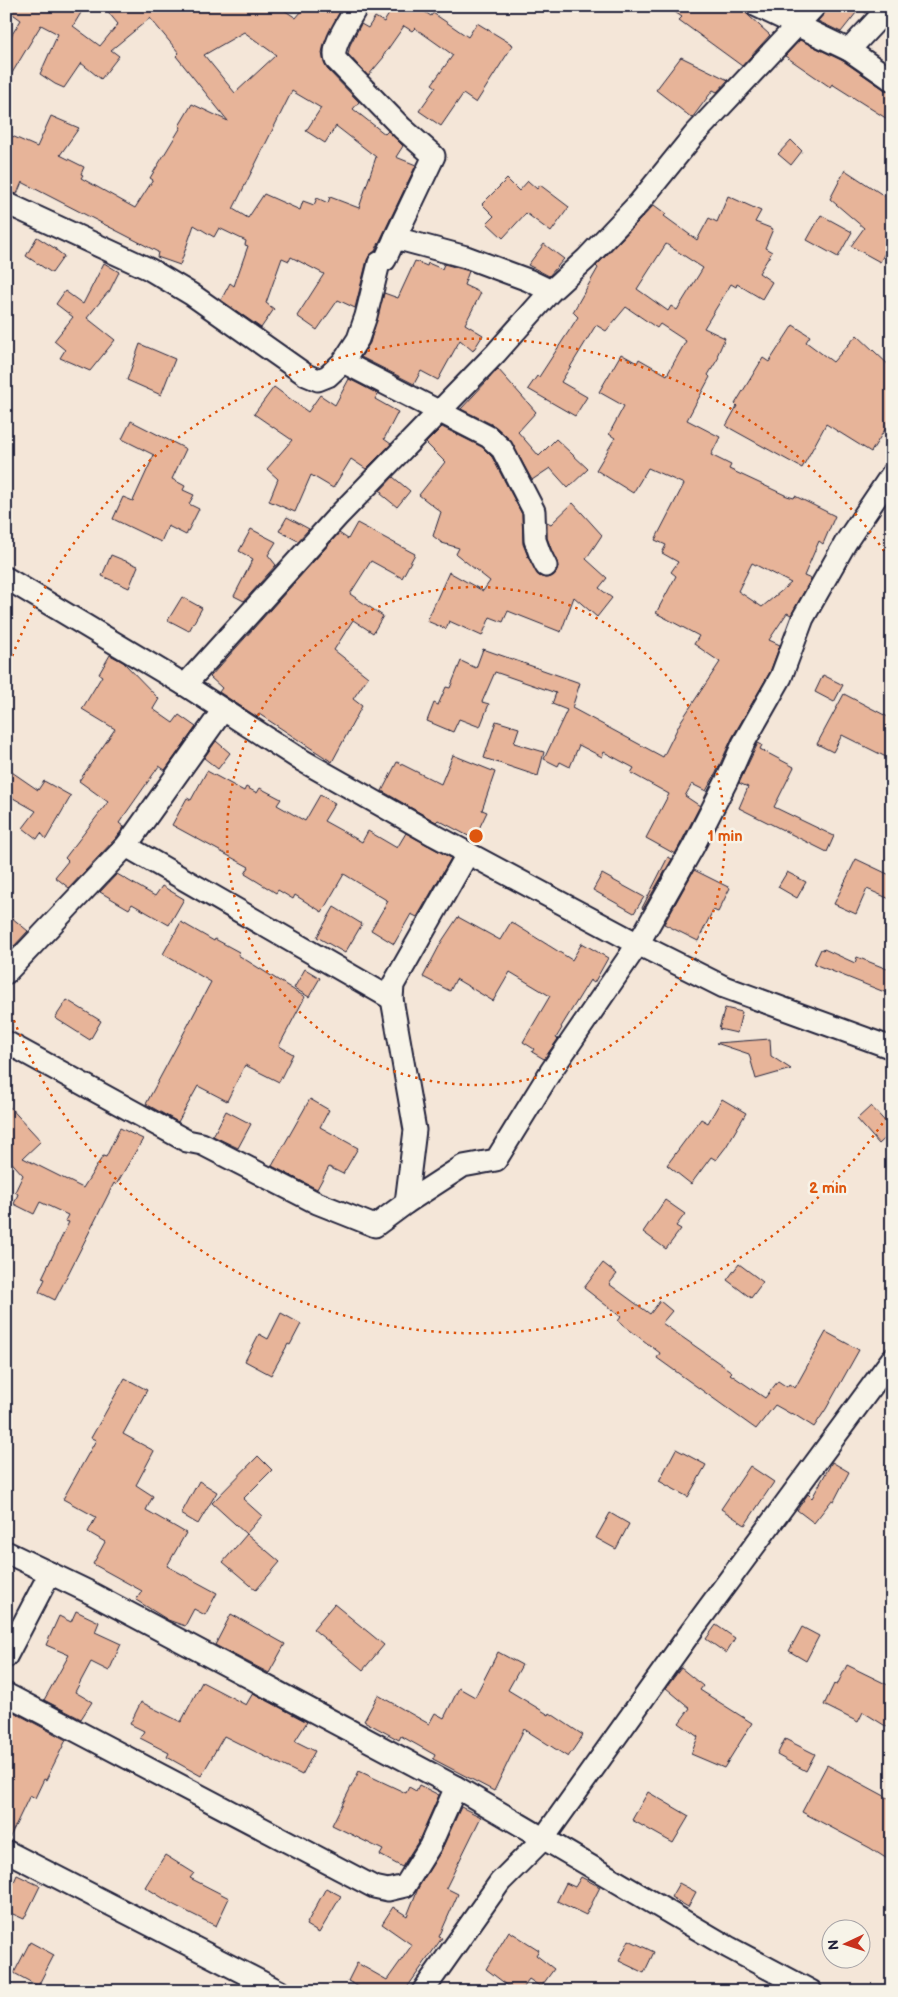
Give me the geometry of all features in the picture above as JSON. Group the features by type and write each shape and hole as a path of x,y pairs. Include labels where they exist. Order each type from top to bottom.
{"street":[{"path":"6,202 149,269 191,294 306,375 318,380 328,376 343,362 358,338 366,316 378,263 384,260 396,238 434,156 389,115 336,60 334,54 336,46 357,6"},
{"path":"757,6 849,50 892,80"},
{"path":"186,685 285,573 496,353 551,291 586,260 639,203 694,135 815,6"},
{"path":"849,50 890,6"},
{"path":"396,238 466,257 528,280 551,291"},
{"path":"343,362 489,437 502,449 534,511 536,540 546,566"},
{"path":"6,1042 187,1141 202,1144 317,1203 375,1226 463,1166 496,1160 552,1071 638,944 693,847 743,744 781,677 803,618 846,542 892,474"},
{"path":"6,578 186,685 298,758 468,853 638,944 724,987 892,1048"},
{"path":"6,973 126,846 223,710"},
{"path":"126,846 392,999"},
{"path":"406,1204 415,1130 392,999 393,985 468,853"},
{"path":"423,1991 500,1882 543,1839 696,1625 892,1359"},
{"path":"6,1552 50,1573 456,1787 728,1947 811,1991"},
{"path":"6,1657 50,1573"},
{"path":"6,1694 374,1887 388,1890 405,1886 430,1846 456,1787"},
{"path":"6,1850 279,1991"}],"building":[{"path":"6,6 85,6 73,26 100,46 118,24 103,6 278,6 296,18 306,6 338,6 341,9 324,44 322,53 324,63 327,69 359,102 353,109 385,134 388,131 403,146 396,157 416,165 375,251 367,260 355,308 338,300 317,330 297,316 324,274 291,257 289,261 282,258 266,303 274,309 261,328 221,300 230,283 234,286 248,246 245,245 246,241 219,228 214,237 194,225 180,265 157,257 158,252 22,182 17,194 6,191 6,148 12,136 37,147 51,116 79,128 60,155 84,167 81,178 135,208 153,180 150,178 181,127 179,126 192,104 228,121 176,56 179,53 150,18 111,50 119,56 101,79 81,63 64,88 40,74 58,34 41,25 6,83 6,44 21,20 6,9","holes":["244,32 276,55 235,93 204,55","292,91 321,108 306,131 325,143 336,126 376,157 359,208 330,197 328,203 317,198 314,205 303,201 300,210 264,194 248,218 233,209"]},
{"path":"394,6 416,6 431,16 433,13 468,37 477,23 513,45 476,103 463,94 441,126 419,111 436,87 432,84 453,55 415,28 412,31 404,26 384,57 368,76 348,54 350,45 361,24 368,28 375,17 384,22"},
{"path":"666,6 738,6 770,35 742,66 679,20 682,17"},
{"path":"827,6 873,6 866,13 860,8 841,32 818,21 824,14"},
{"path":"800,40 843,61 892,93 892,122 832,84 830,87 785,56"},
{"path":"681,57 728,80 717,92 713,90 692,118 656,90"},
{"path":"791,140 802,151 791,165 778,154"},
{"path":"845,170 892,201 892,240 880,262 851,246 864,228 830,199"},
{"path":"507,179 519,191 528,181 537,189 540,185 569,207 551,232 526,213 503,238 487,223 494,216 482,204"},
{"path":"728,196 761,211 755,222 773,229 765,248 772,252 759,273 772,282 762,299 737,284 736,287 731,284 704,328 725,338 717,356 719,357 708,375 710,377 687,420 720,437 711,455 731,465 729,469 787,496 794,498 795,496 835,516 823,544 819,541 804,576 811,579 791,615 787,613 769,640 780,645 770,672 732,738 716,773 706,791 692,784 685,796 700,806 675,854 646,838 669,794 631,773 634,768 604,752 602,757 579,745 570,767 560,762 558,766 544,759 567,710 552,704 556,693 495,672 482,702 489,704 480,727 459,719 453,732 427,721 434,703 438,705 446,687 450,688 461,661 476,668 483,649 580,683 572,708 663,757 681,721 720,662 694,644 699,636 656,613 676,576 671,572 678,562 662,553 666,545 655,540 684,484 648,468 633,493 596,470 615,438 609,434 624,406 599,392 621,354 637,363 639,359 667,375 686,341 660,324 657,328 626,307 606,331 596,325 561,382 587,397 575,416 528,389 537,376 539,377 578,317 573,312 598,268 596,266 654,205 666,214 664,216 697,240 709,218 717,222","holes":["666,244 703,268 677,310 671,306 668,311 637,289","752,563 791,583 762,607 738,591"]},
{"path":"821,215 852,232 838,257 807,240"},
{"path":"37,237 64,256 52,273 26,256"},
{"path":"544,244 564,259 549,276 528,265"},
{"path":"415,261 427,266 428,263 442,269 444,264 469,271 464,285 481,293 465,324 483,335 473,351 460,340 438,380 421,371 414,384 361,357 370,343 384,293 398,298"},
{"path":"104,263 119,272 109,292 87,318 115,340 90,371 60,358 65,350 54,341 73,317 56,304 65,291 83,304"},
{"path":"793,325 810,336 806,342 833,362 857,335 892,368 892,418 871,452 826,424 802,468 726,426 737,406 735,404 763,358 769,362"},
{"path":"140,344 175,359 161,395 127,380"},
{"path":"498,369 536,412 518,432 539,456 556,439 588,469 568,488 550,468 532,480 510,440 495,426 461,409"},
{"path":"349,379 378,394 375,399 398,412 384,439 391,444 366,469 351,459 333,488 311,475 295,512 269,501 278,479 267,469 292,440 254,414 274,387 308,412 320,395 335,405"},
{"path":"131,421 186,449 172,479 185,486 183,490 194,495 189,504 199,509 186,535 168,526 161,542 113,519 123,497 133,501 154,455 122,439"},
{"path":"442,427 482,447 492,457 522,514 523,544 539,576 551,577 556,573 558,567 547,538 547,522 551,524 573,503 602,535 586,559 607,578 599,588 612,598 597,617 574,597 561,632 508,611 503,622 490,617 482,636 449,621 446,629 427,621 449,572 483,591 490,581 456,554 459,548 442,543 433,536 441,512 419,495 445,462 426,443"},
{"path":"393,477 410,491 397,507 380,491"},
{"path":"287,517 309,529 298,541 279,531"},
{"path":"357,523 415,554 402,578 371,561 350,594 383,616 373,633 353,620 334,650 368,677 353,699 362,706 332,762 259,714 257,717 219,692 222,688 210,677 339,533 348,539"},
{"path":"251,529 276,542 268,555 276,565 244,601 234,596 253,559 239,551"},
{"path":"111,555 138,566 129,588 102,576"},
{"path":"182,597 202,608 189,631 168,620"},
{"path":"110,655 123,662 159,699 153,709 173,723 179,715 196,727 165,770 159,766 119,823 124,827 116,838 69,888 55,877 68,861 65,858 108,802 79,781 115,729 82,709 102,676 99,674"},
{"path":"823,675 843,685 834,702 815,692"},
{"path":"844,694 892,719 892,760 842,735 833,752 817,744"},
{"path":"496,721 519,728 514,743 544,752 538,776 484,758"},
{"path":"216,741 230,753 218,769 204,758"},
{"path":"758,743 762,745 760,749 794,767 774,807 834,836 827,852 739,808 748,787 739,783"},
{"path":"453,755 495,772 482,810 487,812 474,839 438,820 436,822 382,791 397,762 441,784"},
{"path":"6,768 38,790 44,781 71,796 46,839 41,833 37,839 23,828 36,811 6,794"},
{"path":"207,771 244,791 246,787 257,793 260,788 281,799 277,805 305,821 320,795 335,803 324,821 362,842 368,831 397,848 406,833 451,858 417,917 411,914 394,944 371,930 388,901 344,874 322,912 295,895 293,899 278,890 276,893 245,874 249,867 172,825 187,798 191,800"},
{"path":"668,857 672,859 643,909 642,908"},
{"path":"856,859 892,876 892,900 867,889 856,914 834,904"},
{"path":"694,870 730,888 718,912 713,910 698,941 664,924"},
{"path":"787,872 806,882 797,898 778,887"},
{"path":"117,874 155,896 162,886 184,899 169,925 132,904 129,909 100,892"},
{"path":"602,874 644,897 634,913 593,890"},
{"path":"334,907 362,924 345,953 317,937"},
{"path":"6,913 28,931 14,946 6,940"},
{"path":"458,917 500,940 511,922 572,960 582,943 608,958 594,983 590,980 561,1027 556,1038 558,1039 544,1059 532,1052 534,1049 523,1042 550,996 510,972 493,1001 456,979 450,991 423,977 442,941"},
{"path":"181,922 214,941 215,939 239,952 238,955 305,997 279,1046 293,1054 279,1082 245,1065 227,1101 198,1086 178,1122 146,1104 211,982 163,954"},
{"path":"821,949 855,963 857,957 892,971 892,995 814,964"},
{"path":"305,969 320,978 309,997 294,988"},
{"path":"67,1000 101,1021 90,1040 55,1018"},
{"path":"725,1008 742,1012 737,1033 719,1029"},
{"path":"770,1039 771,1056 791,1069 756,1079 749,1054 716,1043"},
{"path":"310,1099 329,1110 320,1127 358,1148 343,1174 329,1167 317,1189 272,1166"},
{"path":"722,1099 746,1113 716,1160 711,1157 691,1184 667,1165 701,1119 708,1123"},
{"path":"6,1103 41,1141 23,1158 83,1188 103,1156 106,1157 120,1128 143,1139 116,1185 114,1183 55,1300 39,1292 45,1279 42,1278 69,1222 65,1221 68,1215 40,1202 34,1214 14,1204 18,1194 15,1192 23,1175 6,1156"},
{"path":"871,1106 892,1129 892,1132 879,1144 857,1119"},
{"path":"226,1111 251,1124 238,1148 213,1136"},
{"path":"665,1200 685,1214 676,1226 681,1229 666,1249 643,1232"},
{"path":"603,1263 617,1274 609,1284 650,1314 660,1301 672,1311 662,1323 732,1372 730,1374 765,1398 778,1381 787,1387 789,1384 795,1388 826,1332 859,1350 814,1427 775,1405 756,1429 657,1358 660,1353 618,1321 621,1317 584,1288"},
{"path":"739,1264 763,1282 751,1298 727,1280"},
{"path":"281,1313 301,1324 271,1375 245,1361 259,1334 268,1339"},
{"path":"125,1378 147,1390 123,1434 154,1451 136,1485 153,1496 146,1510 186,1533 167,1566 217,1593 205,1615 194,1609 185,1626 168,1620 136,1600 142,1591 93,1564 105,1542 88,1532 96,1517 63,1499 96,1440 91,1438"},
{"path":"676,1449 706,1465 688,1497 659,1481"},
{"path":"258,1456 272,1470 243,1499 262,1516 246,1534 212,1503"},
{"path":"832,1462 849,1472 834,1501 832,1500 814,1523 797,1510 808,1494 812,1498"},
{"path":"750,1466 774,1482 745,1525 721,1509"},
{"path":"199,1481 217,1492 198,1524 181,1514"},
{"path":"610,1513 629,1524 616,1549 596,1538"},
{"path":"247,1534 280,1562 256,1590 223,1562"},
{"path":"334,1604 384,1645 363,1670 313,1629"},
{"path":"76,1611 99,1622 95,1632 121,1644 109,1671 91,1662 75,1692 92,1702 81,1719 44,1700 69,1655 46,1645 59,1616 71,1622"},
{"path":"231,1614 285,1644 269,1673 215,1645"},
{"path":"716,1625 735,1638 726,1653 706,1639"},
{"path":"802,1627 819,1636 806,1661 789,1651"},
{"path":"498,1652 522,1665 508,1690 549,1715 550,1713 583,1735 568,1757 524,1729 494,1791 433,1759 435,1755 401,1736 399,1740 364,1721 378,1695 429,1724 435,1713 444,1718 459,1688 475,1697"},
{"path":"847,1665 892,1687 892,1730 863,1712 858,1722 824,1705 834,1684 837,1685"},
{"path":"681,1668 703,1686 700,1690 752,1723 724,1768 691,1754 698,1737 679,1723 690,1708 666,1688"},
{"path":"202,1682 246,1705 253,1693 307,1722 295,1741 315,1751 302,1775 224,1736 201,1776 167,1757 169,1753 140,1738 144,1731 130,1724 141,1702 181,1722"},
{"path":"6,1708 66,1740 35,1798 30,1795 9,1839 6,1839"},
{"path":"785,1739 815,1754 806,1771 777,1755"},
{"path":"827,1765 892,1800 892,1862 870,1848 802,1812"},
{"path":"359,1771 406,1793 409,1787 416,1791 419,1785 439,1795 419,1840 402,1867 380,1855 383,1850 332,1825"},
{"path":"648,1792 689,1816 673,1843 632,1820"},
{"path":"461,1807 481,1817 446,1888 458,1894 439,1937 442,1938 406,1989 408,1991 366,1991 348,1981 357,1963 387,1980 412,1945 382,1924 393,1907 407,1916 419,1886 441,1851"},
{"path":"165,1855 194,1873 190,1878 229,1898 216,1926 174,1905 145,1887"},
{"path":"17,1875 40,1886 24,1919 6,1911 6,1900"},
{"path":"581,1877 600,1887 586,1915 557,1901 566,1883 575,1887"},
{"path":"679,1883 696,1892 688,1907 671,1897"},
{"path":"326,1888 341,1896 319,1933 306,1925"},
{"path":"509,1931 539,1950 536,1955 554,1969 541,1987 529,1979 520,1991 515,1991 486,1969"},
{"path":"629,1940 654,1952 644,1973 619,1961"},
{"path":"30,1942 54,1955 38,1986 14,1973"}]}
